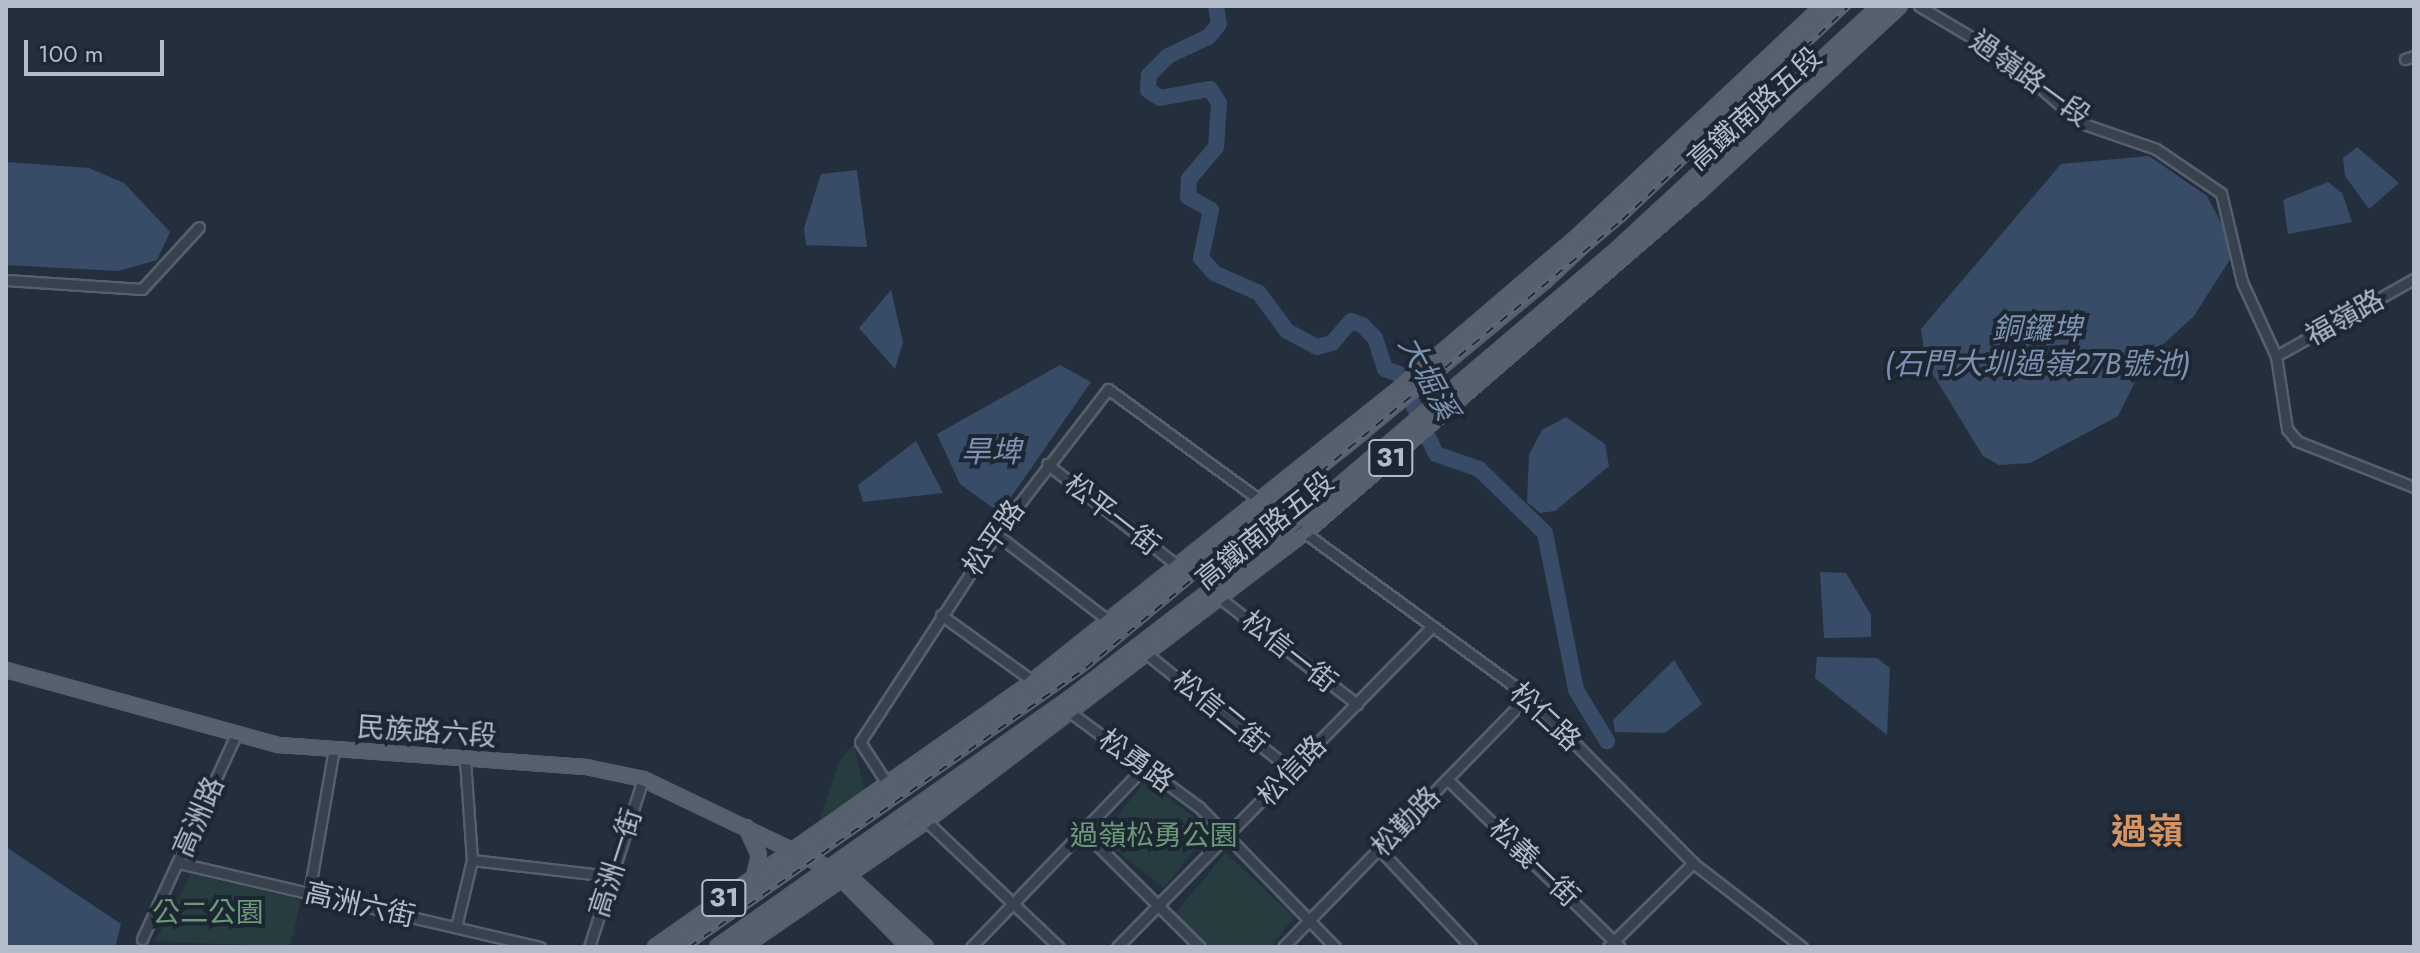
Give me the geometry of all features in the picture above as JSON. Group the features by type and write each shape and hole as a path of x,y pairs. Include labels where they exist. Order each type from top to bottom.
{"main road":[{"name":"高鐵南路五段","path":"807,854 1047,684 1267,502 1579,235 1823,6"},
{"name":"高鐵南路五段","path":"794,849 1033,681 1178,566 1267,502 1545,281 1838,6"},
{"name":"高鐵南路五段","path":"842,874 926,821 1221,599 1613,253 1880,6"},
{"name":"高鐵南路五段","path":"842,874 1301,527 1582,295 1900,6"},
{"path":"1698,125 1744,96"},
{"path":"1545,281 1579,235"},
{"path":"1582,295 1613,253"},
{"name":"民族路六段","path":"6,670 235,737 643,779 742,821 842,874 926,947"},
{"path":"742,821 758,845 754,877"},
{"name":"31","path":"655,947 794,849"},
{"name":"31","path":"675,947 807,854"},
{"name":"民族路六段","path":"842,874 909,947"},
{"name":"31","path":"717,947 842,874"},
{"name":"31","path":"743,947 842,874"}],"street":[{"name":"過嶺路一段","path":"1919,6 2005,57 2081,123 2156,149 2221,193 2242,282 2276,356 2283,419 2297,441 2414,487"},
{"path":"6,280 142,289 199,227"},
{"name":"福嶺路","path":"2276,356 2414,279"},
{"name":"松平路","path":"888,785 860,742 996,534 1047,464 1108,389 1267,502"},
{"name":"松平一街","path":"1047,464 1178,566"},
{"name":"松仁路","path":"1267,502 1528,696 1693,863 1802,947"},
{"path":"996,534 1109,621"},
{"name":"松信一街","path":"1221,599 1357,704"},
{"path":"941,615 1033,681"},
{"name":"松信路","path":"1117,947 1432,627"},
{"name":"松信二街","path":"1148,655 1291,770"},
{"name":"松勤路","path":"1283,947 1528,696"},
{"name":"松勇路","path":"1071,713 1228,835 1335,947"},
{"name":"高洲路","path":"142,939 235,737"},
{"path":"309,893 334,749"},
{"path":"456,927 472,860 465,759"},
{"path":"971,947 1143,768"},
{"name":"高洲一街","path":"589,947 643,779"},
{"name":"松義一街","path":"1447,779 1614,945"},
{"path":"926,821 1014,901 1059,947"},
{"path":"1083,831 1200,947"},
{"path":"1380,850 1471,947"},
{"path":"472,860 610,876"},
{"name":"高洲六街","path":"179,863 540,947"},
{"path":"1614,945 1693,863"}],"green space":[{"path":"854,744 864,790 820,819 839,762"},
{"name":"過嶺松勇公園","path":"1146,780 1210,830 1164,888 1100,838"},
{"path":"1226,853 1294,917 1271,947 1210,947 1175,913"},
{"name":"公二公園","path":"191,874 301,900 290,947 155,941"}],"water":[{"path":"2357,147 2399,183 2369,209 2345,176 2343,158"},
{"name":"銅鑼埤 (石門大圳過嶺27B號池)","path":"2149,156 2207,196 2234,247 2229,261 2194,316 2146,360 2118,416 2030,463 1999,465 1983,456 1926,363 1921,329 2061,164"},
{"path":"6,162 89,168 124,183 170,232 157,260 118,271 6,265"},
{"path":"857,170 867,247 806,245 804,228 821,174"},
{"path":"2328,182 2342,193 2352,222 2288,234 2283,200"},
{"path":"891,290 903,342 895,369 859,328"},
{"name":"旱埤","path":"1060,365 1091,382 1000,513 960,484 937,434"},
{"path":"1566,417 1605,444 1609,466 1555,511 1540,513 1527,502 1529,455 1542,430"},
{"name":"旱埤","path":"916,441 943,493 863,502 858,485"},
{"path":"1820,572 1846,573 1871,615 1871,637 1824,638"},
{"path":"1817,657 1877,658 1890,668 1887,735 1815,678"},
{"path":"1674,660 1702,704 1665,733 1615,732 1613,720"},
{"path":"6,847 121,924 115,947 6,947"}],"waterway":[{"name":"大堀溪","path":"1216,6 1219,24 1208,37 1168,56 1149,75 1148,90 1160,98 1210,89 1219,103 1216,147 1189,179 1188,197 1211,210 1201,258 1214,273 1259,293 1287,331 1317,347 1332,343 1351,321 1362,325 1375,338 1385,369 1399,374 1436,454 1479,469 1545,533 1576,690 1607,741"}],"railway":[{"path":"689,947 1086,668 1622,220 1849,6"}],"district":[{"name":"過嶺","path":"2147,832"}]}
